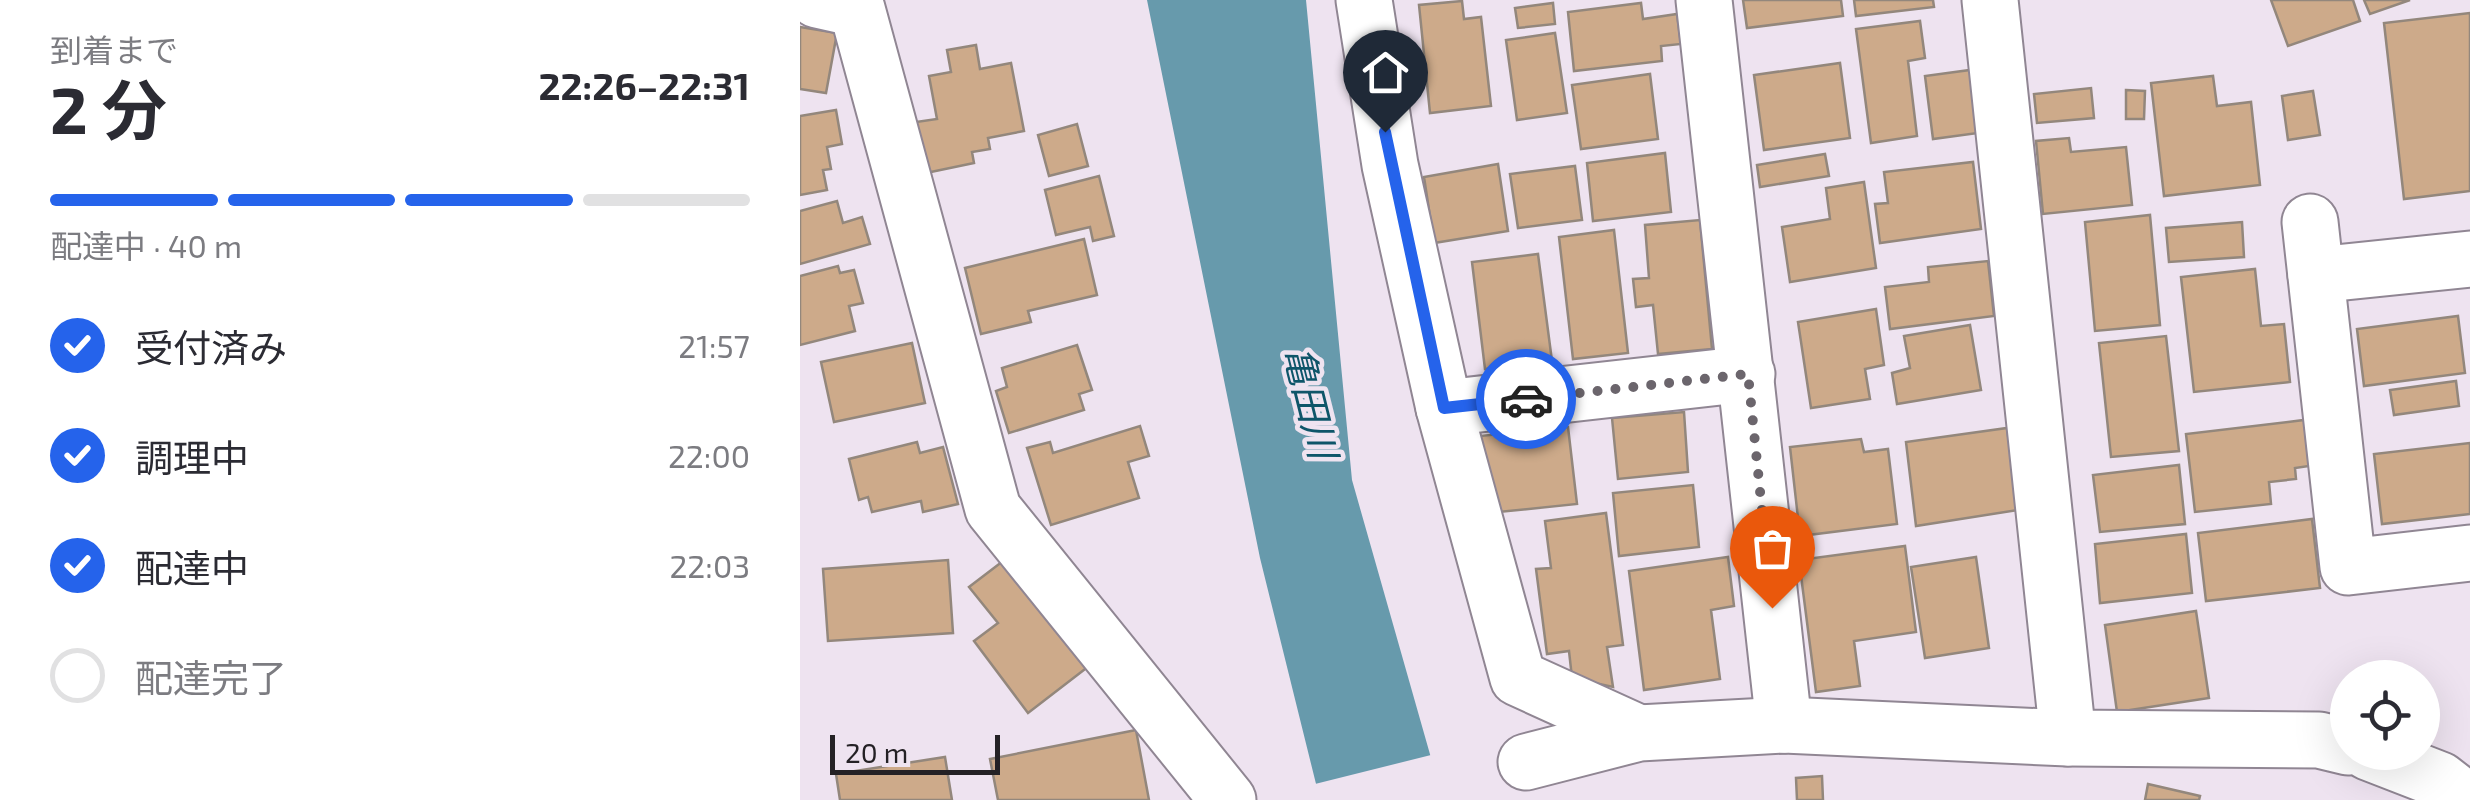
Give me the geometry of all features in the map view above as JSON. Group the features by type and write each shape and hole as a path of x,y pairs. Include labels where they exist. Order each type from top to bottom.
{"street":[{"path":"818,0 857,9 992,509 1228,800"},
{"path":"1364,0 1390,165 1444,408 1518,678 1640,733"},
{"path":"1704,0 1784,725"},
{"path":"1990,0 2068,738"},
{"path":"2310,222 2348,566 2470,553"},
{"path":"2316,276 2470,259"},
{"path":"1444,408 1748,374"},
{"path":"1526,762 1640,733 1784,725 2068,738 2330,743"},
{"path":"2414,770 2440,780 2466,800"}],"water":[{"name":"亀田川","path":"1147,0 1306,0 1352,480 1443,800 1320,800 1260,558"}],"pier":[{"path":"1435,754 1448,800 1315,800 1311,785"}],"building":[{"path":"1743,0 1841,0 1843,16 1747,28"},
{"path":"1854,0 1933,0 1934,7 1856,16"},
{"path":"2271,0 2353,0 2360,21 2288,46"},
{"path":"2364,0 2410,0 2370,14"},
{"path":"1462,1 1464,19 1481,17 1491,106 1430,113 1419,5"},
{"path":"1553,3 1555,24 1518,28 1515,8"},
{"path":"1641,3 1643,19 1677,14 1681,44 1661,46 1662,61 1574,71 1568,12"},
{"path":"2470,13 2470,191 2404,199 2384,23"},
{"path":"1920,21 1925,58 1908,61 1917,136 1871,143 1856,29"},
{"path":"800,27 837,33 826,93 800,89"},
{"path":"1555,33 1567,113 1517,120 1506,40"},
{"path":"976,45 980,69 1011,63 1024,131 988,138 990,149 972,152 974,163 926,173 916,122 937,119 929,76 951,72 947,50"},
{"path":"1840,63 1850,138 1764,150 1754,75"},
{"path":"1970,70 1978,133 1933,139 1925,76"},
{"path":"1650,74 1658,139 1581,149 1572,85"},
{"path":"2213,76 2217,106 2251,102 2260,185 2164,196 2151,83"},
{"path":"2091,88 2094,118 2037,123 2034,94"},
{"path":"2126,90 2145,91 2144,119 2126,119"},
{"path":"2313,91 2320,135 2288,140 2282,96"},
{"path":"836,110 842,144 827,147 831,169 823,170 827,190 800,195 800,116"},
{"path":"1077,124 1088,166 1049,176 1038,135"},
{"path":"2069,138 2071,152 2126,147 2132,205 2043,214 2036,141"},
{"path":"1665,153 1671,212 1593,221 1587,163"},
{"path":"1825,154 1829,176 1760,187 1757,165"},
{"path":"1973,162 1981,229 1880,243 1875,204 1888,203 1884,172"},
{"path":"1498,164 1508,231 1434,243 1424,177"},
{"path":"1575,166 1582,220 1518,228 1510,174"},
{"path":"1099,176 1114,236 1093,241 1090,227 1056,235 1045,190"},
{"path":"1864,182 1876,268 1790,282 1782,227 1830,219 1826,188"},
{"path":"837,201 843,223 862,217 870,244 800,264 800,211"},
{"path":"2150,215 2160,325 2095,331 2085,222"},
{"path":"1700,220 1712,349 1658,354 1653,305 1636,307 1633,279 1649,278 1645,225"},
{"path":"2242,222 2244,257 2169,262 2166,228"},
{"path":"1614,230 1628,353 1573,359 1559,237"},
{"path":"1084,239 1097,295 1028,311 1031,322 981,334 965,268"},
{"path":"1538,254 1552,361 1485,369 1472,262"},
{"path":"1988,261 1994,316 1890,329 1885,287 1929,282 1928,267"},
{"path":"838,266 840,273 854,270 863,303 849,306 855,331 800,345 800,276"},
{"path":"2255,269 2261,326 2284,324 2290,382 2194,392 2181,277"},
{"path":"1876,309 1884,365 1865,369 1870,399 1811,408 1798,322"},
{"path":"2458,316 2465,373 2364,386 2357,329"},
{"path":"1970,325 1981,390 1897,404 1892,373 1910,368 1904,336"},
{"path":"2166,336 2179,451 2111,457 2099,343"},
{"path":"912,343 925,403 834,422 821,362"},
{"path":"1077,345 1092,390 1079,394 1084,410 1009,433 996,391 1007,387 1002,368"},
{"path":"2456,381 2459,406 2394,415 2390,390"},
{"path":"1684,412 1688,472 1618,479 1612,418"},
{"path":"2304,420 2309,466 2295,468 2296,479 2269,482 2271,504 2195,512 2186,434"},
{"path":"1140,426 1149,456 1128,462 1139,498 1051,525 1027,448 1050,442 1053,453"},
{"path":"1568,427 1577,504 1489,513 1480,436"},
{"path":"2007,428 2018,510 1916,526 1906,442"},
{"path":"1861,439 1864,452 1888,449 1897,524 1800,536 1790,447"},
{"path":"917,442 920,453 943,447 958,504 923,512 921,501 872,512 868,497 859,500 849,459"},
{"path":"2470,443 2470,514 2382,524 2374,454"},
{"path":"2179,465 2185,524 2100,532 2093,475"},
{"path":"1693,485 1699,547 1619,556 1613,493"},
{"path":"1606,513 1623,645 1607,647 1613,687 1572,678 1569,651 1547,654 1536,569 1551,568 1545,521"},
{"path":"2312,519 2320,588 2206,601 2198,533"},
{"path":"2186,534 2192,593 2100,603 2095,544"},
{"path":"1905,546 1916,632 1854,641 1860,686 1816,692 1799,560"},
{"path":"1728,557 1734,606 1711,610 1720,679 1644,690 1629,571"},
{"path":"1976,557 1989,648 1925,658 1911,567"},
{"path":"1007,558 1089,666 1028,713 974,641 998,623 969,587"},
{"path":"948,560 953,633 828,641 823,569"},
{"path":"2196,611 2209,698 2117,712 2105,625"},
{"path":"1136,730 1149,800 998,800 990,759"},
{"path":"945,757 952,800 840,800 836,774"},
{"path":"1822,776 1823,800 1797,800 1796,778"},
{"path":"2148,784 2200,796 2199,800 2145,800"}],"way so far":[{"path":"1526,399 1748,374 1772,608"}],"route":[{"path":"1385,132 1444,408 1526,399"}]}
